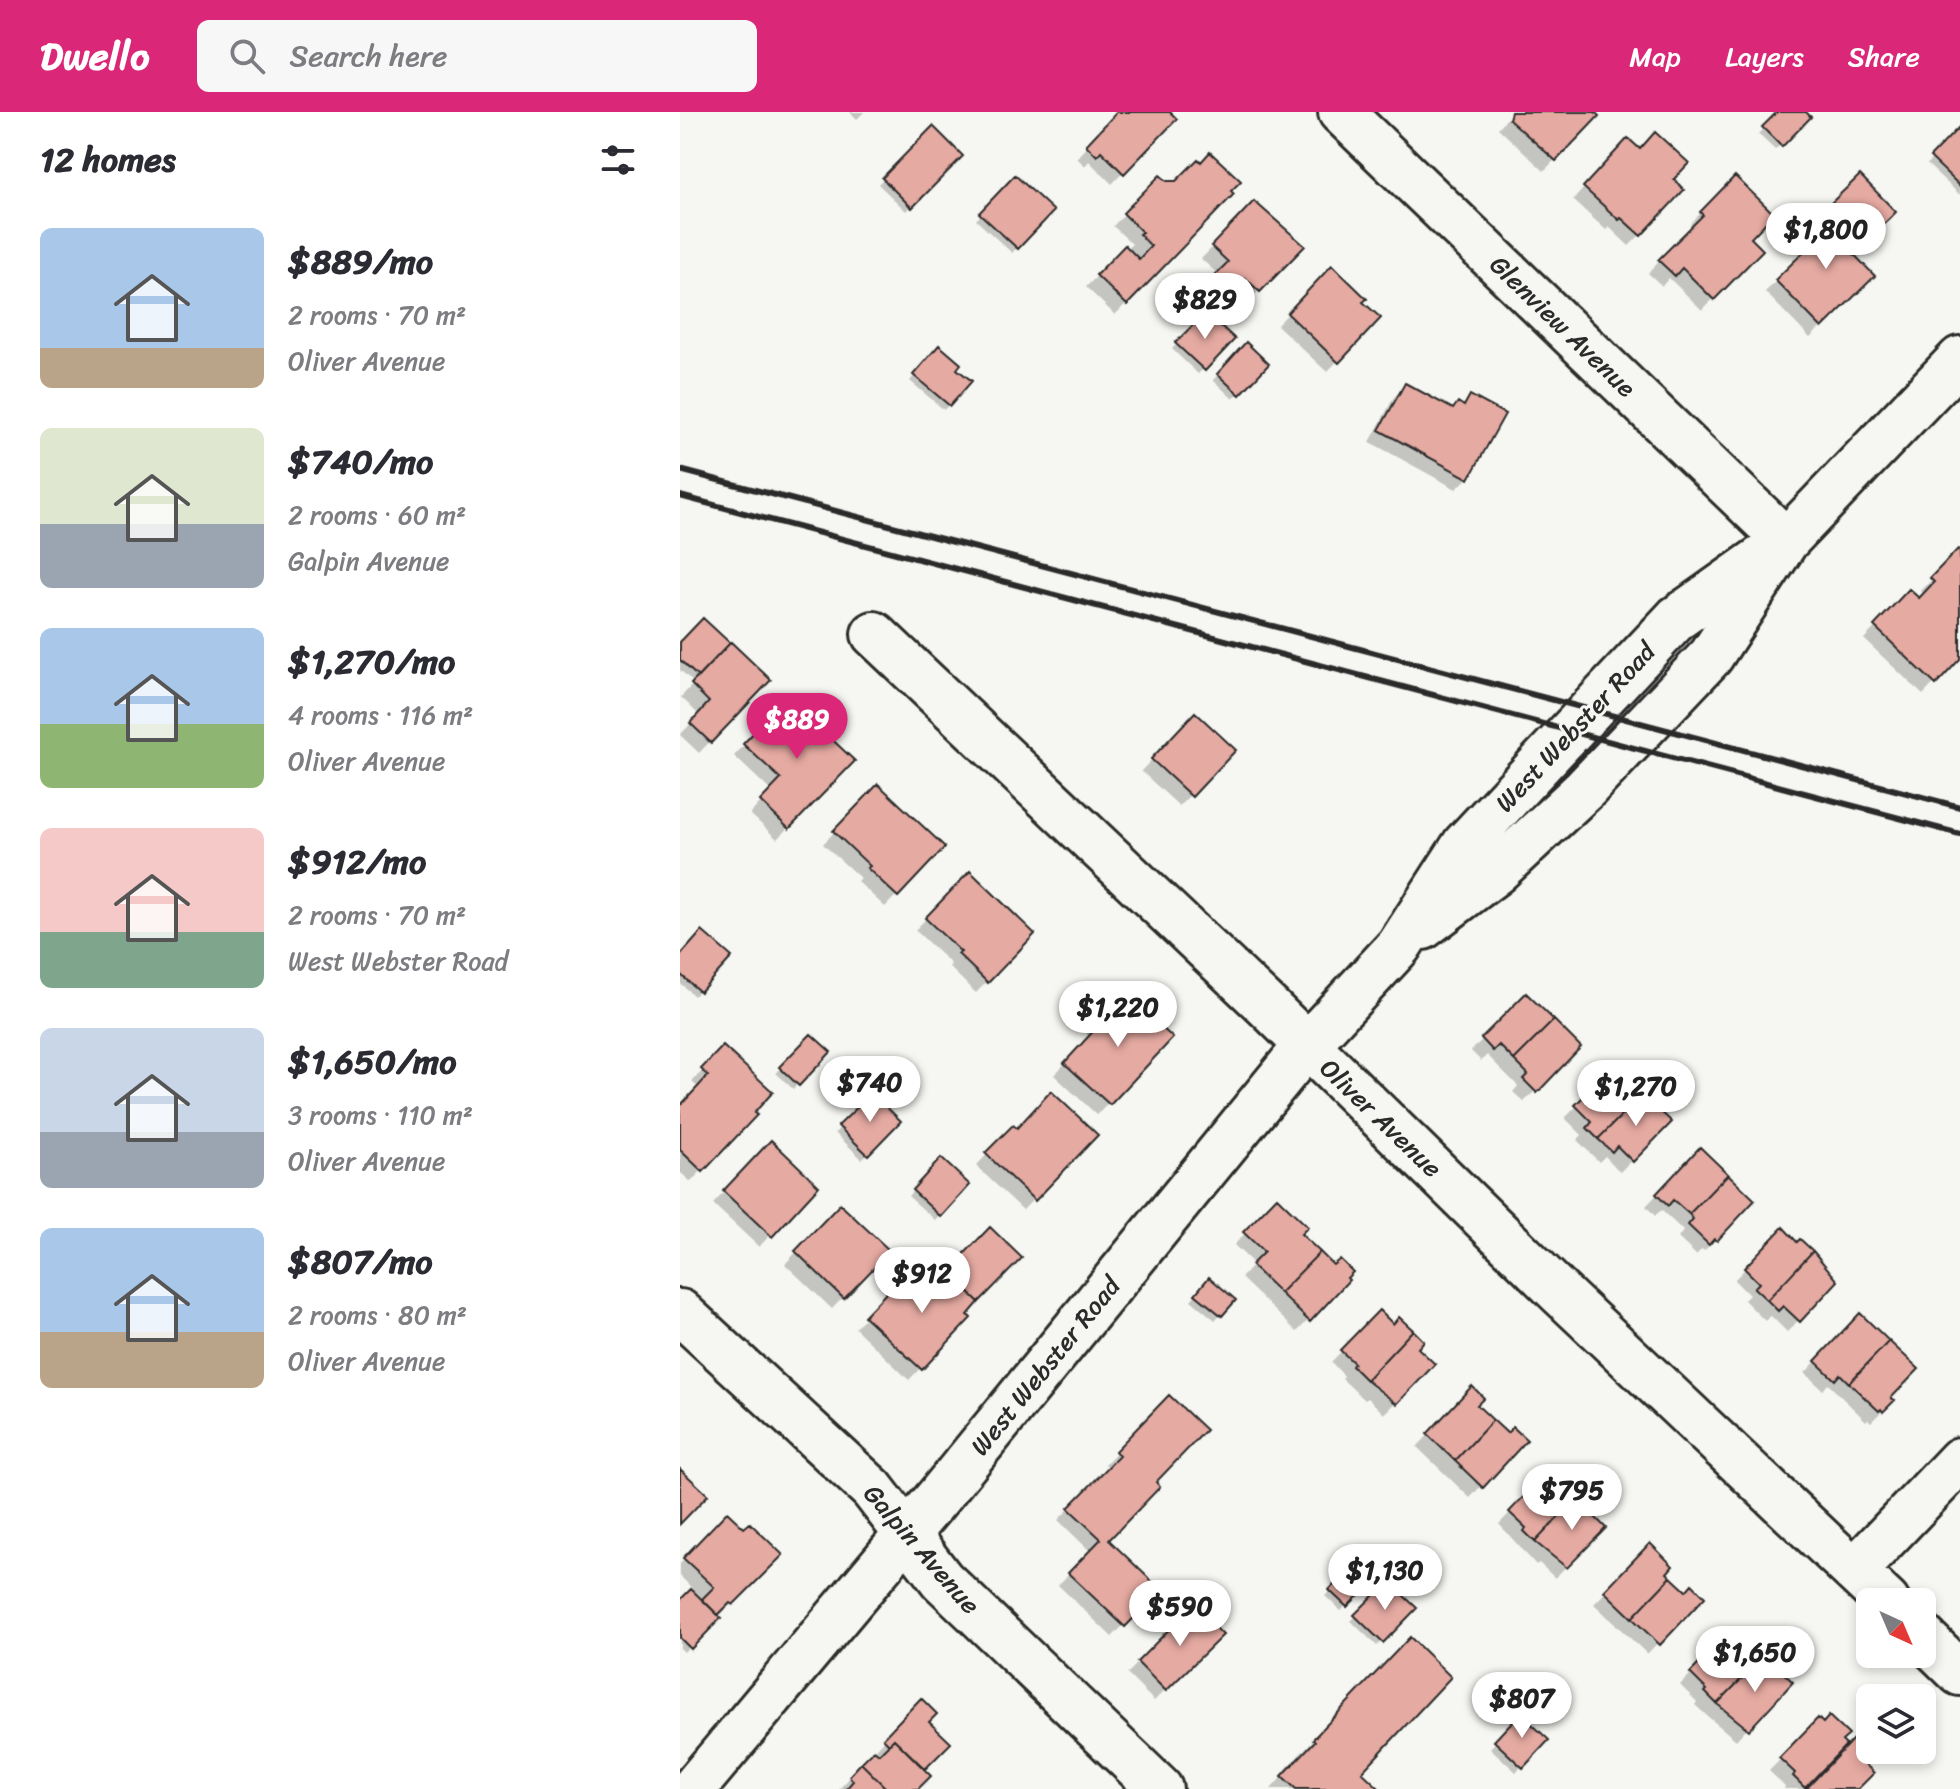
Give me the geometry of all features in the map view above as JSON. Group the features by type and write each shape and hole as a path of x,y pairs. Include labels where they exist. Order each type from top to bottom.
{"street":[{"name":"Glenview Avenue","path":"1341,112 1786,541"},
{"name":"West Webster Road","path":"693,1789 907,1534 1307,1045 1399,946 1465,844 1677,618 1786,541 1960,359"},
{"name":"Oliver Avenue","path":"874,634 1872,1588"},
{"name":"Galpin Avenue","path":"680,1312 872,1489 942,1580 1160,1789"},
{"path":"1854,1571 1960,1460"},
{"path":"1936,1650 1960,1673"}],"building":[{"path":"1117,112 1170,112 1177,119 1124,174 1101,151 1097,156 1086,145"},
{"path":"1511,112 1595,112 1599,116 1556,161 1509,119"},
{"path":"1777,112 1806,112 1811,117 1782,147 1762,127"},
{"path":"933,126 963,156 912,208 882,178"},
{"path":"1960,126 1960,186 1930,157"},
{"path":"1655,132 1689,163 1674,179 1684,190 1641,236 1583,187 1628,138 1640,149"},
{"path":"1210,152 1241,181 1231,191 1234,194 1127,305 1096,275 1125,245 1139,259 1151,246 1123,213 1160,175 1167,181 1176,181 1198,159 1201,162"},
{"path":"1015,175 1054,211 1018,249 979,213"},
{"path":"1860,175 1896,212 1866,242 1829,205"},
{"path":"1735,176 1774,214 1751,238 1763,250 1714,300 1682,268 1675,276 1658,260 1703,215 1700,212"},
{"path":"1254,201 1305,246 1260,292 1245,278 1232,292 1215,275 1228,262 1211,246"},
{"path":"1829,205 1855,231 1843,243 1875,276 1822,328 1775,280 1823,233 1812,222"},
{"path":"1332,265 1367,299 1363,302 1381,318 1339,363 1287,313"},
{"path":"1206,312 1235,339 1205,371 1175,343"},
{"path":"1246,342 1269,364 1240,395 1217,374"},
{"path":"939,345 961,364 957,369 972,381 950,406 913,375"},
{"path":"1405,383 1453,409 1458,402 1464,406 1470,395 1505,414 1469,479 1379,430"},
{"path":"1958,549 1960,659 1936,685 1874,626 1909,589 1919,598 1934,582 1930,578"},
{"path":"703,618 730,643 698,677 680,660 680,642"},
{"path":"731,642 771,680 711,743 690,723 709,702 691,684"},
{"path":"787,697 855,761 789,829 760,801 781,779 743,744"},
{"path":"1195,712 1236,750 1192,797 1151,759"},
{"path":"878,784 945,847 898,897 833,831"},
{"path":"970,871 1035,934 988,983 925,918"},
{"path":"702,931 732,957 700,992 680,974 680,956"},
{"path":"1123,991 1173,1038 1110,1105 1064,1063 1100,1024 1096,1021"},
{"path":"1526,993 1554,1020 1514,1060 1499,1045 1493,1051 1481,1038"},
{"path":"1554,1020 1581,1047 1537,1093 1523,1079 1528,1074 1514,1060"},
{"path":"811,1034 831,1052 799,1086 779,1067"},
{"path":"723,1046 773,1092 754,1113 757,1115 703,1172 680,1150 680,1106 708,1076 701,1069"},
{"path":"1614,1066 1630,1082 1633,1079 1646,1091 1598,1139 1587,1128 1592,1122 1575,1105"},
{"path":"1051,1091 1098,1135 1035,1201 985,1153 1013,1125 1017,1128"},
{"path":"1646,1091 1659,1104 1656,1107 1672,1122 1633,1162 1617,1146 1612,1152 1598,1139"},
{"path":"872,1093 901,1121 868,1155 838,1126"},
{"path":"771,1140 819,1186 772,1237 723,1191"},
{"path":"1700,1147 1728,1174 1689,1214 1673,1200 1668,1206 1656,1194"},
{"path":"941,1158 970,1185 941,1217 912,1190"},
{"path":"1728,1174 1755,1200 1717,1241 1714,1239 1709,1245 1688,1225 1693,1219 1689,1214"},
{"path":"1277,1197 1308,1227 1301,1234 1320,1252 1280,1293 1251,1265 1264,1252 1243,1232"},
{"path":"840,1204 890,1251 844,1299 795,1251"},
{"path":"990,1227 1022,1258 979,1302 947,1272"},
{"path":"1783,1227 1797,1242 1800,1239 1813,1251 1767,1300 1754,1288 1759,1283 1744,1268"},
{"path":"1813,1251 1838,1281 1800,1322 1783,1306 1778,1311 1767,1300"},
{"path":"1320,1252 1333,1265 1340,1259 1353,1272 1310,1322 1280,1293"},
{"path":"914,1264 939,1288 950,1275 979,1302 968,1315 971,1318 922,1370 864,1316"},
{"path":"1209,1277 1236,1300 1222,1316 1195,1294"},
{"path":"1379,1310 1393,1324 1399,1317 1413,1330 1366,1380 1340,1350"},
{"path":"1860,1313 1889,1341 1849,1383 1840,1374 1835,1380 1815,1361"},
{"path":"1413,1330 1424,1341 1418,1348 1435,1364 1397,1404 1366,1380"},
{"path":"1889,1341 1919,1369 1891,1398 1895,1400 1883,1412 1849,1383"},
{"path":"1472,1386 1484,1398 1477,1405 1493,1420 1455,1461 1427,1434"},
{"path":"1169,1395 1206,1430 1156,1482 1160,1487 1109,1540 1161,1590 1125,1627 1068,1573 1101,1539 1068,1508 1119,1456 1115,1451"},
{"path":"1493,1420 1507,1433 1513,1427 1527,1440 1483,1488 1455,1461"},
{"path":"680,1469 708,1495 680,1524"},
{"path":"1547,1472 1565,1489 1571,1483 1582,1493 1535,1542 1509,1512"},
{"path":"1582,1493 1596,1507 1591,1513 1606,1528 1567,1568 1535,1542"},
{"path":"727,1512 744,1528 750,1523 783,1555 733,1605 730,1603 718,1615 702,1599 714,1587 683,1558"},
{"path":"1650,1543 1673,1566 1667,1573 1671,1577 1632,1618 1604,1591"},
{"path":"1348,1570 1366,1588 1347,1607 1329,1590"},
{"path":"1671,1577 1686,1591 1692,1584 1705,1597 1660,1645 1632,1618"},
{"path":"1388,1581 1417,1608 1383,1643 1354,1615"},
{"path":"691,1589 721,1618 691,1649 680,1638 680,1600"},
{"path":"1193,1605 1223,1635 1166,1691 1137,1662"},
{"path":"1729,1633 1746,1649 1752,1642 1763,1652 1757,1659 1759,1661 1717,1704 1690,1673"},
{"path":"1410,1637 1451,1677 1362,1772 1380,1789 1296,1789 1282,1776"},
{"path":"1770,1660 1793,1682 1749,1730 1717,1704 1759,1661 1764,1666"},
{"path":"921,1698 937,1714 929,1722 951,1743 925,1769 894,1739 889,1744 883,1738"},
{"path":"1520,1713 1549,1740 1523,1768 1494,1741"},
{"path":"1829,1716 1849,1735 1842,1741 1846,1745 1805,1788 1779,1758 1818,1718 1823,1723"},
{"path":"894,1739 931,1776 918,1789 887,1789 861,1763 874,1750 879,1754"},
{"path":"1853,1739 1856,1742 1856,1764 1865,1764 1874,1773 1858,1789 1806,1789"},
{"path":"861,1763 887,1789 846,1789 853,1781 849,1776"}],"railway":[{"path":"680,470 1960,807"},
{"path":"680,496 1960,834"}]}
